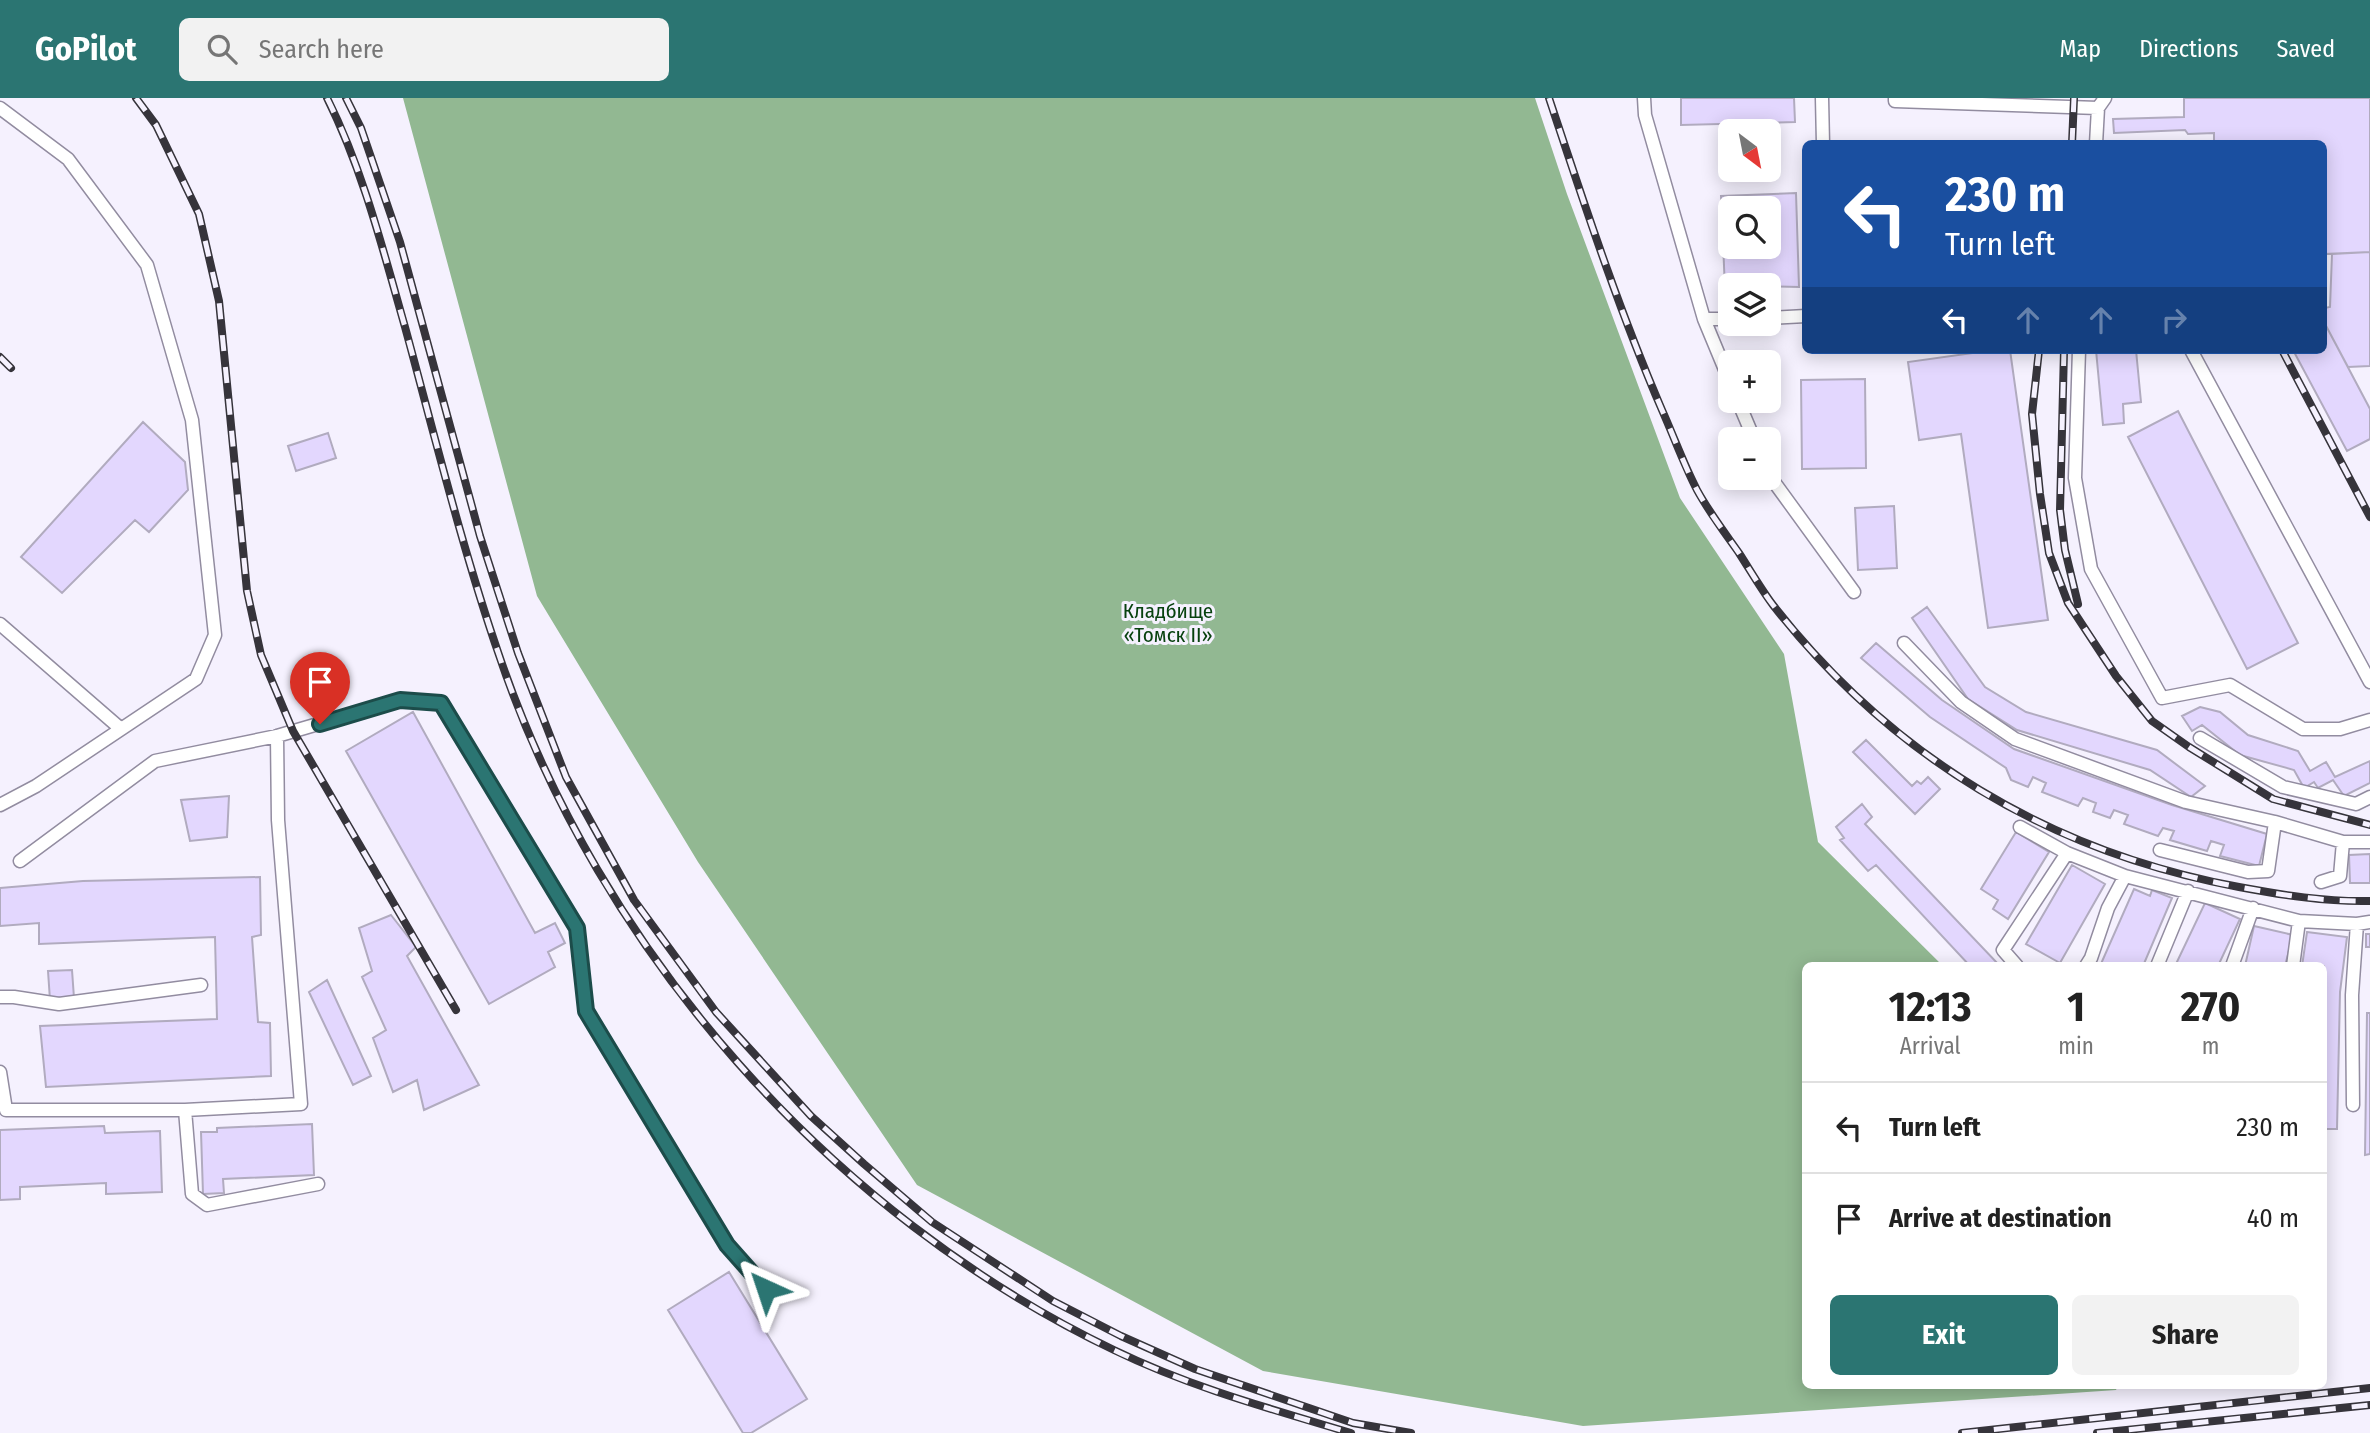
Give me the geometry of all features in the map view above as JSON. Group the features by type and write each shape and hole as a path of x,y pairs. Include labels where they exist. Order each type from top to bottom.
{"lane":[{"path":"1644,98 1645,115 1704,319 1718,353"},
{"path":"1822,98 1823,140"},
{"path":"1895,98 1895,101 2102,103 2097,140"},
{"path":"0,108 68,159 148,265 192,420 215,635 196,679 36,786 0,805"},
{"path":"1781,317 1802,316"},
{"path":"1704,319 1718,319"},
{"path":"2079,354 2075,478 2091,569 2162,698 2230,685 2303,729 2340,729 2370,720"},
{"path":"2193,354 2370,682"},
{"path":"1780,490 1854,592"},
{"path":"0,624 121,729"},
{"path":"1904,643 1961,702 2015,739 2186,802 2276,822 2343,842 2370,842"},
{"path":"20,861 155,761 277,736 400,700 441,703 577,928 586,1011 727,1245 766,1289"},
{"path":"0,1072 6,1110 184,1110 301,1104 278,820 277,736"},
{"path":"2200,738 2283,787 2356,804 2370,797"},
{"path":"2160,849 2248,872 2268,871 2276,822"},
{"path":"2020,827 2067,853 2125,876 2299,920 2364,923 2352,995 2353,1105"},
{"path":"2320,883 2340,876 2343,842"},
{"path":"2014,962 2003,950 2067,853"},
{"path":"2088,962 2108,908 2125,876"},
{"path":"2159,962 2188,891"},
{"path":"2233,962 2253,908"},
{"path":"2294,962 2299,920"},
{"path":"0,998 14,997 59,1004 201,985"},
{"path":"184,1110 192,1194 207,1205 318,1184"}],"green space":[{"name":"Кладбище «Томск II»","path":"403,98 1535,98 1567,194 1680,498 1784,654 1818,842 1939,962 1802,962 1802,1389 2116,1390 1583,1426 1263,1371 917,1185 698,862 537,596"}],"building":[{"path":"1681,98 1794,98 1795,122 1782,122 1782,119 1718,119 1718,124 1681,125"},
{"path":"2184,98 2370,98 2370,252 2327,254 2327,140 2214,140 2214,133 2188,134 2185,130 2114,133 2113,119 2184,117"},
{"path":"1796,193 1799,287 1781,286 1781,273 1724,273 1724,259 1781,259 1781,196 1721,196"},
{"path":"2370,252 2370,366 2348,367 2327,328 2332,254"},
{"path":"2327,328 2370,409 2370,439 2347,451 2295,354 2327,354"},
{"path":"1965,354 2011,354 2048,620 1988,628 1961,434 1919,440 1908,362"},
{"path":"2096,354 2136,354 2141,402 2123,404 2124,423 2103,425"},
{"path":"1865,379 1866,468 1802,469 1801,380"},
{"path":"2178,411 2298,643 2247,669 2128,437"},
{"path":"143,422 185,462 188,490 149,532 135,520 62,593 21,557"},
{"path":"328,433 336,458 296,471 288,446"},
{"path":"1894,506 1897,568 1858,570 1855,508"},
{"path":"1927,607 1985,687 2026,712 2157,750 2205,786 2191,797 2150,770 2017,730 1968,699 1912,618"},
{"path":"1876,643 1942,700 2014,749 2172,805 2267,834 2259,866 2220,856 2224,845 2211,841 2207,851 2170,840 2174,831 2163,828 2158,836 2124,824 2128,815 2114,810 2110,818 2093,812 2096,803 2083,798 2078,806 2042,792 2046,783 2033,777 2028,787 2011,780 2006,768 1930,717 1861,658"},
{"path":"2200,707 2220,712 2248,735 2298,751 2310,771 2326,762 2335,777 2370,761 2370,783 2344,796 2333,780 2318,788 2314,782 2304,788 2294,770 2240,755 2202,725 2192,731 2182,716"},
{"path":"413,712 535,933 555,923 565,943 548,952 555,967 489,1004 346,751"},
{"path":"1866,740 1912,786 1917,781 1921,784 1928,777 1940,789 1915,814 1853,752"},
{"path":"229,796 227,837 190,841 181,800"},
{"path":"1862,804 1872,817 1865,824 1996,962 1966,962 1876,865 1868,871 1840,840 1844,838 1836,827"},
{"path":"2016,832 2049,852 2008,919 1993,909 1998,900 1981,889"},
{"path":"2370,854 2370,883 2350,883 2349,855"},
{"path":"2072,865 2105,884 2061,962 2026,944"},
{"path":"260,877 261,935 252,937 258,1022 270,1023 271,1076 46,1087 40,1026 217,1019 215,937 39,944 39,923 0,926 0,888 83,881"},
{"path":"2134,889 2150,896 2152,890 2172,898 2145,962 2102,962"},
{"path":"2205,903 2240,919 2220,962 2177,962"},
{"path":"391,915 416,947 407,956 479,1085 424,1110 417,1080 393,1092 373,1038 386,1030 362,977 372,971 359,928"},
{"path":"2254,926 2293,935 2286,962 2246,962"},
{"path":"2307,932 2347,937 2340,992 2337,1129 2327,1129 2327,962 2303,962"},
{"path":"2366,934 2370,934 2370,947 2366,947"},
{"path":"72,970 74,998 50,1000 48,971"},
{"path":"327,980 371,1076 353,1085 309,992"},
{"path":"2367,1013 2370,1013 2370,1154 2365,1155"},
{"path":"312,1124 314,1175 223,1179 224,1193 203,1194 201,1132 217,1132 217,1128"},
{"path":"104,1126 105,1133 160,1131 162,1192 106,1194 106,1183 20,1187 20,1199 0,1200 0,1130"},
{"path":"729,1272 807,1399 751,1433 743,1433 668,1310"}],"railway":[{"path":"136,98 156,125 199,214 219,301 247,591 261,655 293,731 456,1010"},
{"path":"327,98 351,153 371,211 461,533 499,655 543,765 598,870 663,970 738,1063 822,1149 913,1226 1011,1294 1114,1350 1172,1375 1351,1433"},
{"path":"346,98 361,128 400,242 480,536 518,653 566,777 634,900 716,1012 811,1116 864,1164 932,1222 1053,1301 1121,1336 1195,1369 1353,1423 1411,1433"},
{"path":"1549,98 1631,333 1697,490 1773,605 1819,659 1869,708 1923,752 1980,790 2040,822 2103,850 2170,871 2239,887 2304,897 2370,901"},
{"path":"2072,140 2074,98"},
{"path":"2039,354 2032,414 2049,553 2068,603 2116,676 2152,721 2273,799 2370,825"},
{"path":"2064,354 2060,510 2065,550 2078,604"},
{"path":"2284,354 2370,517"},
{"path":"0,357 11,368"},
{"path":"1962,1433 2370,1388"},
{"path":"2097,1433 2370,1405"}],"route":[{"path":"320,724 400,700 441,703 577,928 586,1011 727,1245 766,1289"}]}
